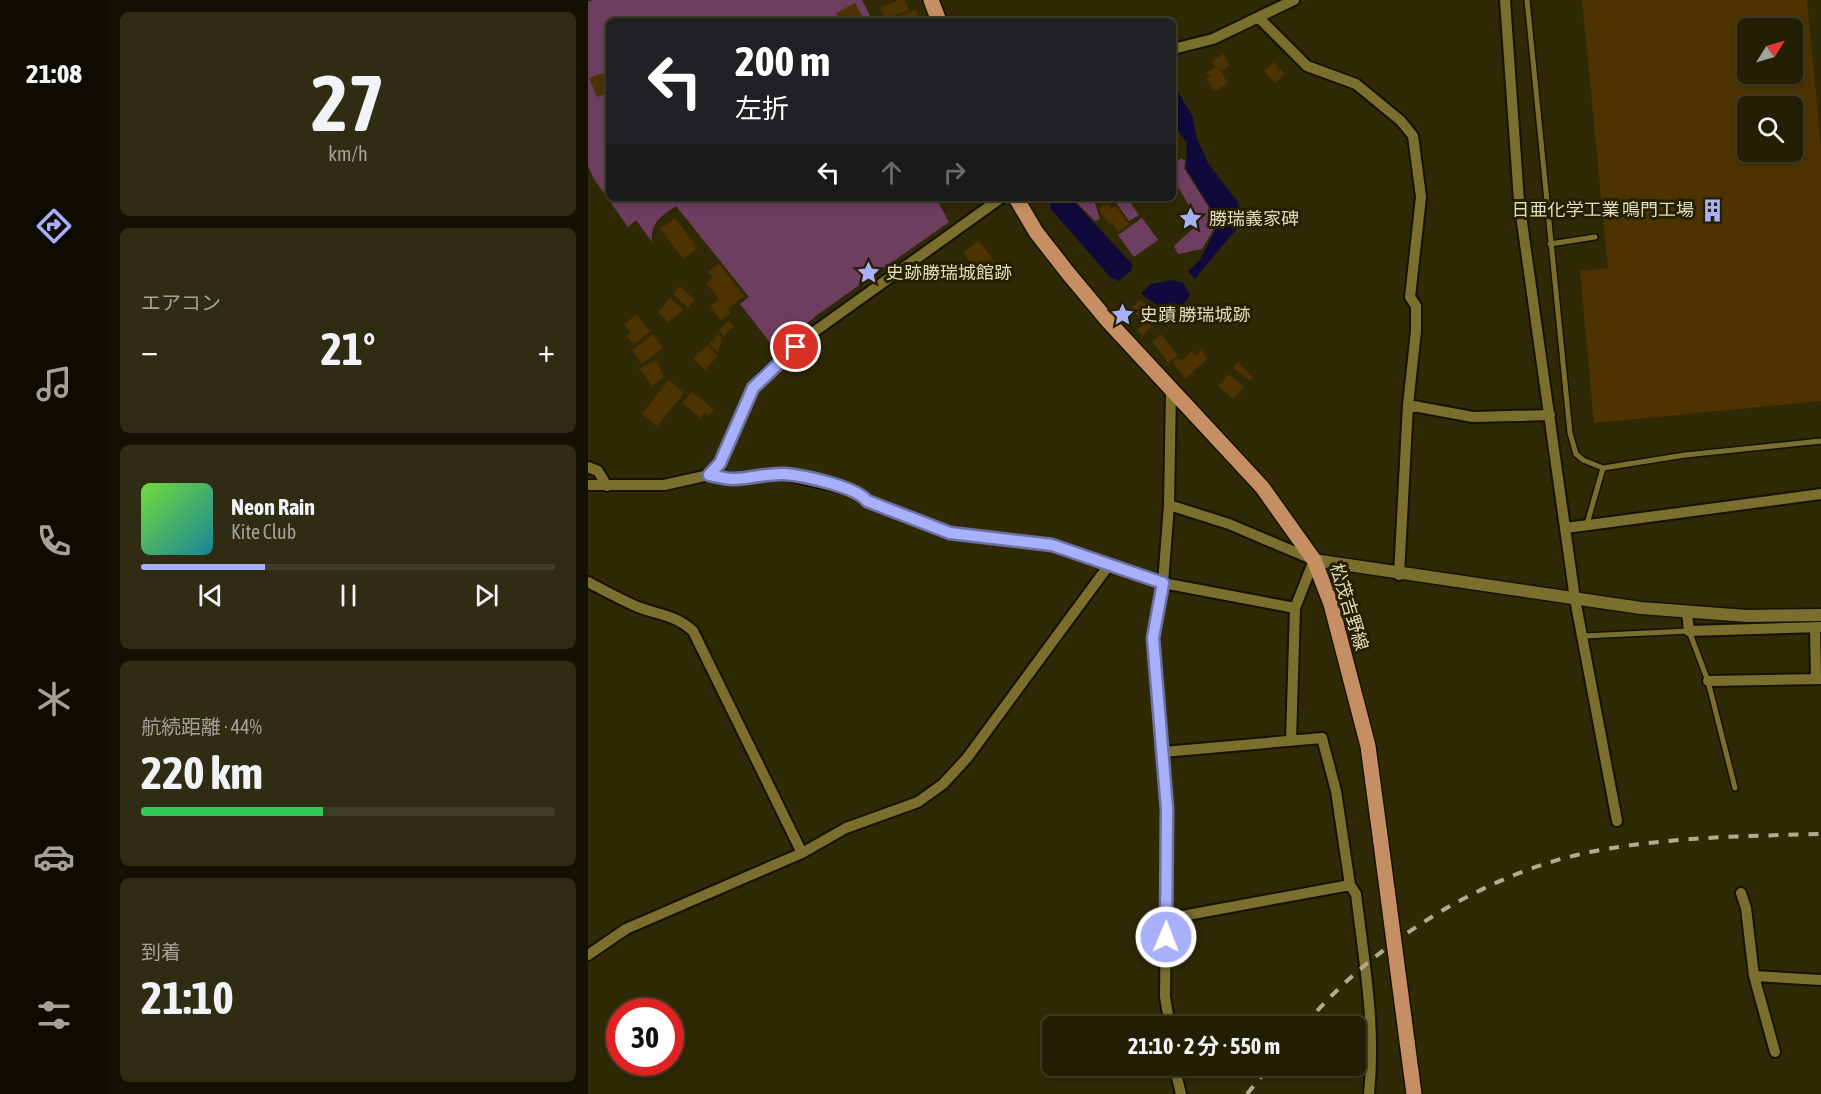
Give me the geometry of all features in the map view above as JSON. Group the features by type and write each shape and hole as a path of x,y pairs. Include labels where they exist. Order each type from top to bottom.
{"main road":[{"path":"931,0 938,18"},
{"name":"松茂吉野線","path":"1018,201 1036,232 1068,273 1171,390 1262,487 1314,560 1331,604 1368,746 1414,1094"}],"street":[{"path":"1176,48 1213,39 1260,19 1294,0"},
{"path":"1505,0 1519,201 1575,599 1584,636 1606,773 1617,821"},
{"path":"1260,19 1307,66 1356,84 1401,121 1413,136 1421,197 1410,297 1416,306 1416,331 1408,405 1399,575"},
{"path":"709,475 720,463 753,388 764,375 812,333 997,201"},
{"path":"1169,1016 1166,997 1167,809 1153,638 1163,583 1169,505 1171,390"},
{"path":"1408,405 1473,417 1550,415"},
{"path":"588,467 598,471 607,486"},
{"path":"588,485 664,485 709,475 732,479 782,474 798,476 848,489 863,496 867,501 950,533 1052,545 1163,583 1295,608"},
{"path":"1566,528 1821,494"},
{"path":"1169,505 1229,524 1314,560 1399,575 1687,613 1819,623"},
{"path":"1291,741 1295,608 1314,560"},
{"path":"588,955 626,929 802,853 846,828 918,802 943,784 967,758 1109,565"},
{"path":"588,582 642,608 670,615 693,631 802,853"},
{"path":"1687,613 1689,631 1819,623"},
{"path":"1708,681 1818,679 1819,623"},
{"path":"1163,752 1322,738 1336,791 1350,885 1356,894 1369,988 1372,1062 1368,1094"},
{"path":"1166,919 1350,885"},
{"path":"1741,893 1746,908 1754,976 1775,1052"},
{"path":"1754,976 1821,980"},
{"path":"1177,1076 1181,1094"}],"lane":[{"path":"1527,0 1570,433 1576,454 1583,460 1603,468 1685,455 1821,441"},
{"path":"1550,244 1595,237"},
{"path":"1587,524 1603,468"},
{"path":"1584,636 1689,631 1708,681 1736,788"}],"shaded area":[{"path":"593,0 862,0 871,18 606,18 606,196 588,166 588,2"},
{"path":"1176,89 1193,117 1196,136 1208,163 1237,201 1243,214 1238,227 1195,279 1188,271 1200,260 1219,222 1186,169 1187,143 1176,128"},
{"path":"1181,158 1185,161 1184,168 1218,222 1202,249 1178,254 1174,246 1199,223 1176,183 1176,163"},
{"path":"610,201 938,201 949,222 817,315 776,350 740,304 749,297 676,206 661,217 655,225 652,242 636,220 628,227"},
{"path":"1051,201 1074,201 1132,264 1132,270 1119,281 1111,278 1050,208"},
{"path":"1075,201 1094,201 1100,219 1095,221"},
{"path":"1115,201 1129,201 1139,215 1129,221"},
{"path":"1142,218 1158,240 1134,257 1118,235"},
{"path":"1172,280 1183,283 1190,294 1180,306 1167,308 1160,306 1141,293 1151,284"}],"building":[{"path":"899,0 905,0 909,10 885,18 880,8"},
{"name":"日亜化学工業 鳴門工場","path":"1582,0 1807,0 1821,147 1821,401 1594,423 1580,271 1608,268"},
{"path":"855,3 863,18 838,18 836,13"},
{"path":"916,9 920,18 894,18"},
{"path":"1223,54 1230,65 1221,72 1228,83 1214,92 1206,79 1210,76 1207,72 1215,67 1212,61"},
{"path":"1274,62 1285,74 1275,83 1264,71"},
{"path":"606,72 606,94 597,97 589,78"},
{"path":"1107,203 1111,209 1116,205 1129,224 1118,232 1112,223 1109,225 1099,209"},
{"path":"675,218 698,248 683,259 660,229"},
{"path":"979,241 1000,270 985,282 963,253"},
{"path":"719,263 744,296 728,309 731,313 721,321 710,306 719,299 706,283 713,278 708,272"},
{"path":"680,286 695,300 688,308 673,294"},
{"path":"670,298 683,310 668,322 658,312"},
{"path":"1140,300 1158,312 1155,315 1158,317 1143,336 1137,330 1145,323 1131,309"},
{"path":"636,314 650,331 634,345 627,336 631,333 624,325"},
{"path":"728,321 734,326 724,336 719,331"},
{"path":"653,334 663,348 642,364 632,350"},
{"path":"718,334 722,338 718,353 709,344"},
{"path":"1161,334 1178,356 1168,363 1152,341"},
{"path":"707,345 718,356 705,370 693,359"},
{"path":"1201,350 1208,358 1185,379 1173,362 1178,358 1181,361 1192,351 1196,355"},
{"path":"656,360 664,377 652,386 639,368"},
{"path":"1238,362 1253,377 1250,381 1233,368"},
{"path":"1229,374 1244,387 1233,399 1218,386"},
{"path":"669,380 684,393 657,426 642,414"},
{"path":"692,392 714,410 709,416 705,413 701,418 682,403"}],"railway":[{"path":"1313,1016 1363,967 1397,940 1433,916 1471,895 1550,862 1590,852 1647,843 1705,838 1821,834"},
{"path":"1247,1094 1262,1076"}],"place":[{"name":"日亜化学工業 鳴門工場","path":"1712,210"},
{"name":"勝瑞義家碑","path":"1191,219"},
{"name":"史跡勝瑞城館跡","path":"868,273"},
{"name":"史蹟 勝瑞城跡","path":"1122,315"}],"route":[{"path":"796,347 764,375 753,388 720,463 709,475 732,479 782,474 798,476 848,489 863,496 867,501 950,533 1052,545 1163,583 1153,638 1167,809 1166,937"}]}
